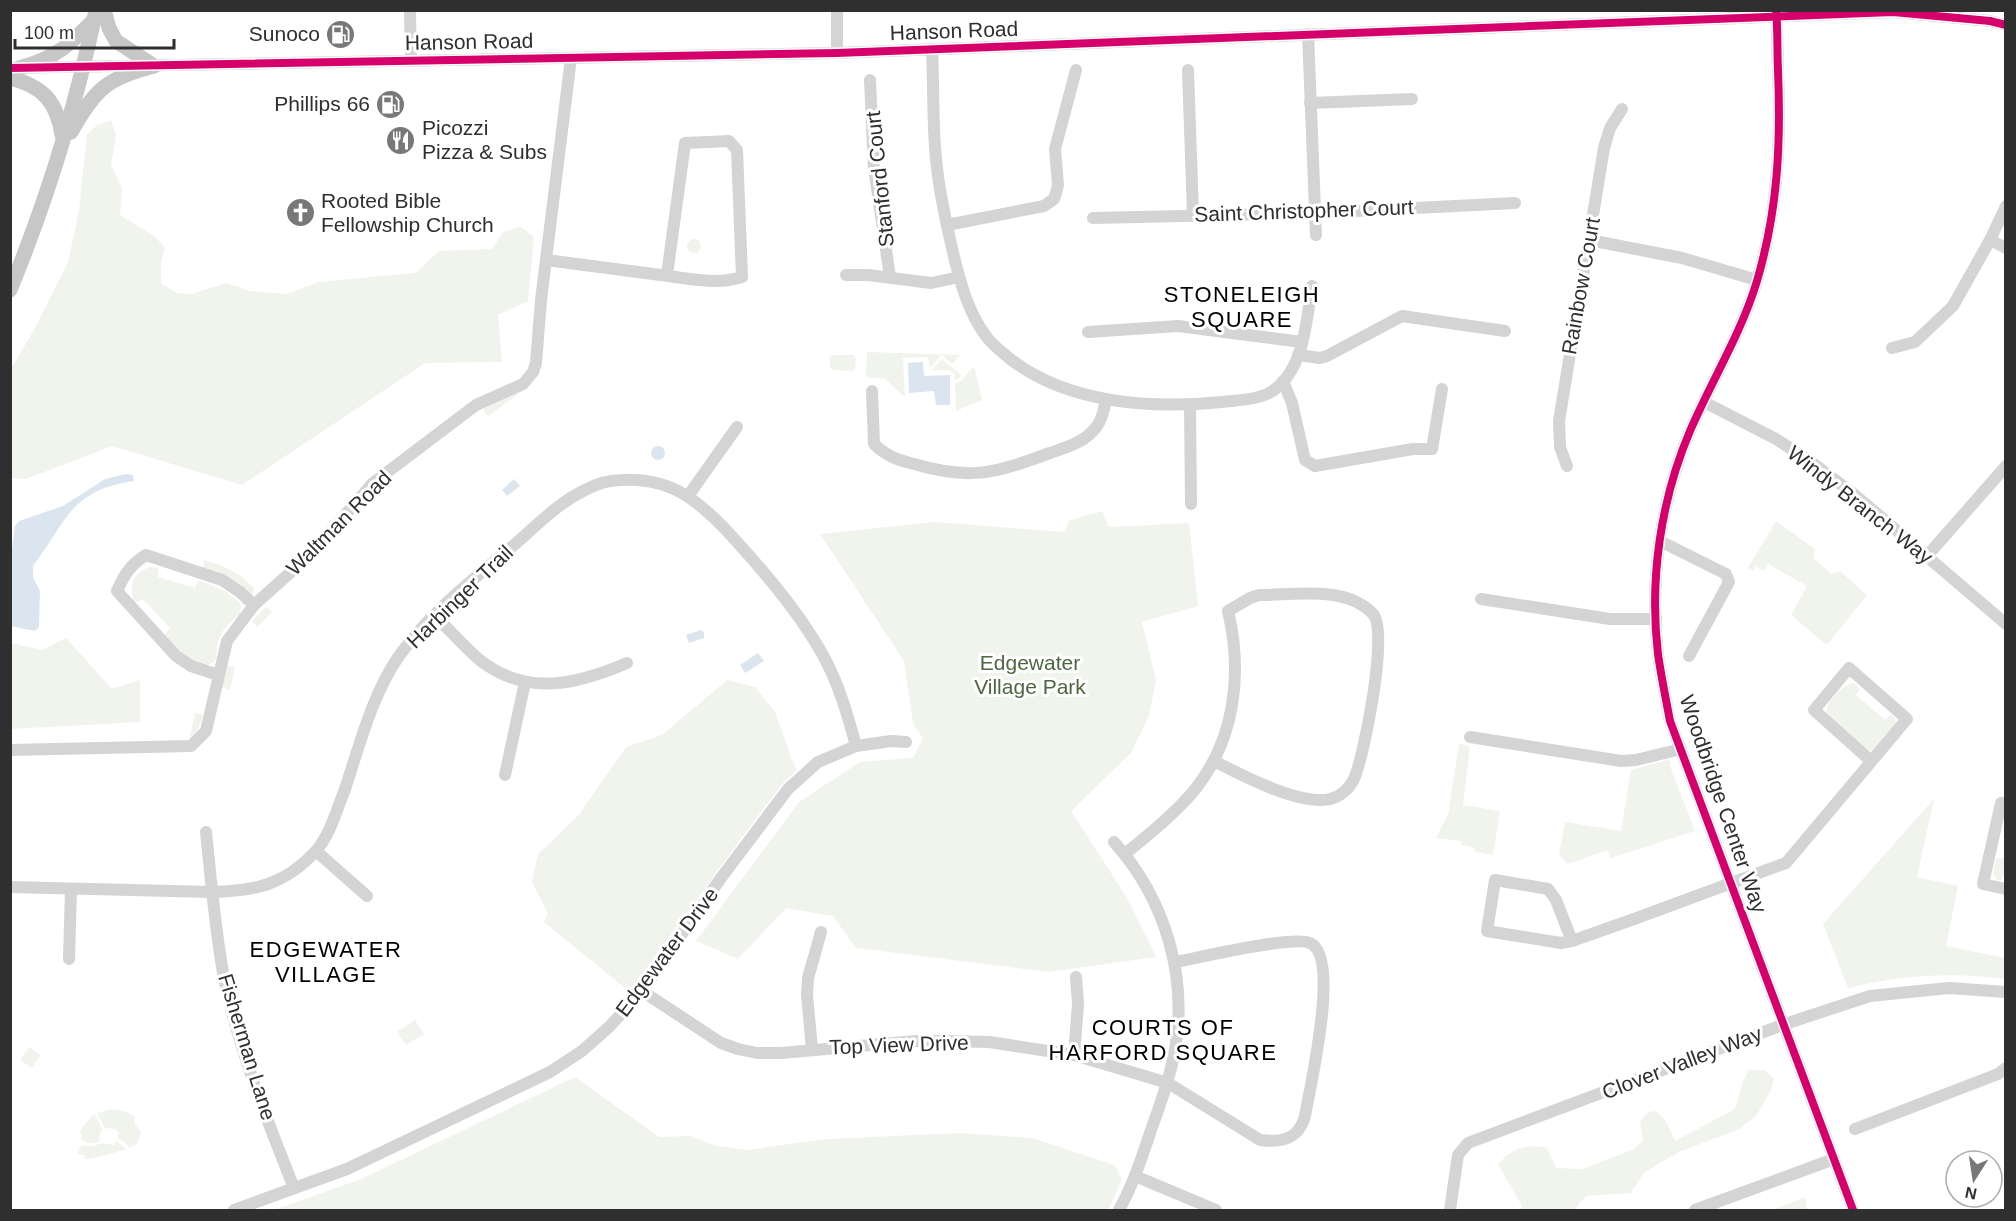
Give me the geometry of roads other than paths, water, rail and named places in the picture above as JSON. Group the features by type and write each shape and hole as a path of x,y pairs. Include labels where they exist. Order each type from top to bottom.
{"main road":[{"path":"98,13 116,41 154,66"},
{"path":"10,290 25,255 58,156 98,13"},
{"path":"13,71 52,57 64,49 98,13"},
{"path":"58,156 81,114 103,87 127,73 154,66"},
{"path":"13,71 49,99 60,122 63,140"}],"street":[{"path":"410,10 411,61"},
{"path":"837,10 837,53"},
{"name":"Hanson Road","path":"13,71 83,67 932,50 1776,14 1893,12 1988,16 2006,25"},
{"name":"Woodbridge Center Way","path":"1776,14 1779,88 1777,182 1772,220 1757,280 1737,334 1680,456 1660,541 1656,574 1658,653 1670,721 1852,1210"},
{"path":"1308,34 1316,235"},
{"path":"932,50 937,166 959,277 985,335 994,346 1029,373 1069,389 1106,400 1190,405 1259,397 1273,391 1290,373 1302,342 1312,286"},
{"name":"Waltman Road","path":"10,750 190,746 206,731 227,640 254,605 311,554 374,483 476,405 523,384 528,379 536,363 546,260 571,58"},
{"path":"947,225 1044,206 1054,199 1058,185 1055,149 1076,70"},
{"path":"1188,70 1193,215"},
{"name":"Stanford Court","path":"870,80 874,168 890,277"},
{"path":"1310,103 1412,99"},
{"name":"Rainbow Court","path":"1566,466 1560,447 1559,421 1605,148 1611,128 1622,110"},
{"path":"546,260 715,281 730,281 742,277 737,150 729,141 685,144 667,275"},
{"name":"Saint Christopher Court","path":"1093,218 1315,213 1515,203"},
{"path":"1892,348 1915,342 1953,306 2006,206"},
{"path":"1589,240 1682,258 1757,280"},
{"path":"1990,240 2006,248"},
{"name":"Stanford Court","path":"846,275 890,277 931,283 959,277"},
{"path":"1298,355 1320,358 1327,356 1402,316 1505,331"},
{"path":"1088,332 1179,326 1302,342"},
{"path":"1283,381 1292,403 1305,460 1315,466 1413,449 1432,449 1442,389"},
{"path":"872,391 874,444 886,455 957,474 994,472 1083,440 1098,425 1106,400"},
{"name":"Windy Branch Way","path":"1704,402 1776,439 1810,461 1855,495 2006,624"},
{"path":"1190,405 1191,504"},
{"path":"688,496 737,427"},
{"path":"1927,556 2006,466"},
{"name":"Harbinger Trail","path":"10,887 212,892 244,891 279,880 316,851 336,814 376,698 412,639 434,615 559,506 585,489 606,482 658,483 688,496 719,522 762,570 808,632 824,658 841,695 856,746"},
{"path":"1660,541 1726,574 1729,578 1730,582 1689,656"},
{"path":"218,675 191,666 176,656 117,591 123,578 134,562 146,555 222,580 254,605"},
{"path":"1125,854 1153,831 1192,793 1214,761 1228,727 1235,691 1233,631 1228,611 1259,595 1320,594 1344,596 1375,616 1379,640 1368,727 1354,779 1349,787 1329,799 1302,798 1242,776 1214,761"},
{"path":"1481,599 1610,619 1656,619"},
{"path":"434,615 483,662 525,682 568,683 589,678 627,663"},
{"path":"1572,941 1556,900 1548,889 1495,880 1487,931 1561,943 1572,941 1786,863 1907,719 1849,668 1814,710 1871,761"},
{"path":"506,775 525,682"},
{"path":"1470,737 1621,761 1636,760 1681,748"},
{"name":"Edgewater Drive","path":"234,1210 347,1169 550,1072 582,1051 609,1027 642,991 721,878 788,789 818,762 856,746 891,741 906,742"},
{"path":"2006,804 2001,803 1983,884 2006,889"},
{"name":"Fisherman Lane","path":"207,832 212,892 224,977 235,1020 263,1106 294,1188"},
{"path":"1114,842 1125,854 1158,906 1167,929 1175,962 1179,997 1175,1053 1167,1083 1135,1176 1119,1210"},
{"path":"316,851 367,896"},
{"path":"69,959 71,889"},
{"path":"812,1049 807,995 808,978 821,932"},
{"name":"Top View Drive","path":"642,991 705,1035 738,1049 781,1053 916,1041 947,1041 989,1042 1074,1055 1167,1083 1260,1140 1276,1142 1292,1137 1298,1132 1305,1116 1325,996 1324,970 1319,951 1308,942 1302,941 1252,947 1175,962"},
{"path":"1074,1055 1078,1004 1076,976"},
{"name":"Clover Valley Way","path":"1450,1210 1458,1155 1468,1143 1782,1025 1870,996 1949,988 2006,992"},
{"path":"1855,1129 1998,1074 2006,1068"},
{"path":"1695,1210 1834,1159"},
{"path":"1135,1176 1216,1210"}],"place":[{"name":"Sunoco","path":"341,34"},
{"name":"Phillips 66","path":"391,104"},
{"name":"Picozzi Pizza & Subs","path":"401,140"},
{"name":"Rooted Bible Fellowship Church","path":"300,213"}],"district":[{"name":"STONELEIGH SQUARE","path":"1242,306"},
{"name":"EDGEWATER VILLAGE","path":"326,962"},
{"name":"COURTS OF HARFORD SQUARE","path":"1163,1040"}],"park label":[{"name":"Edgewater Village Park","path":"1030,675"}]}
